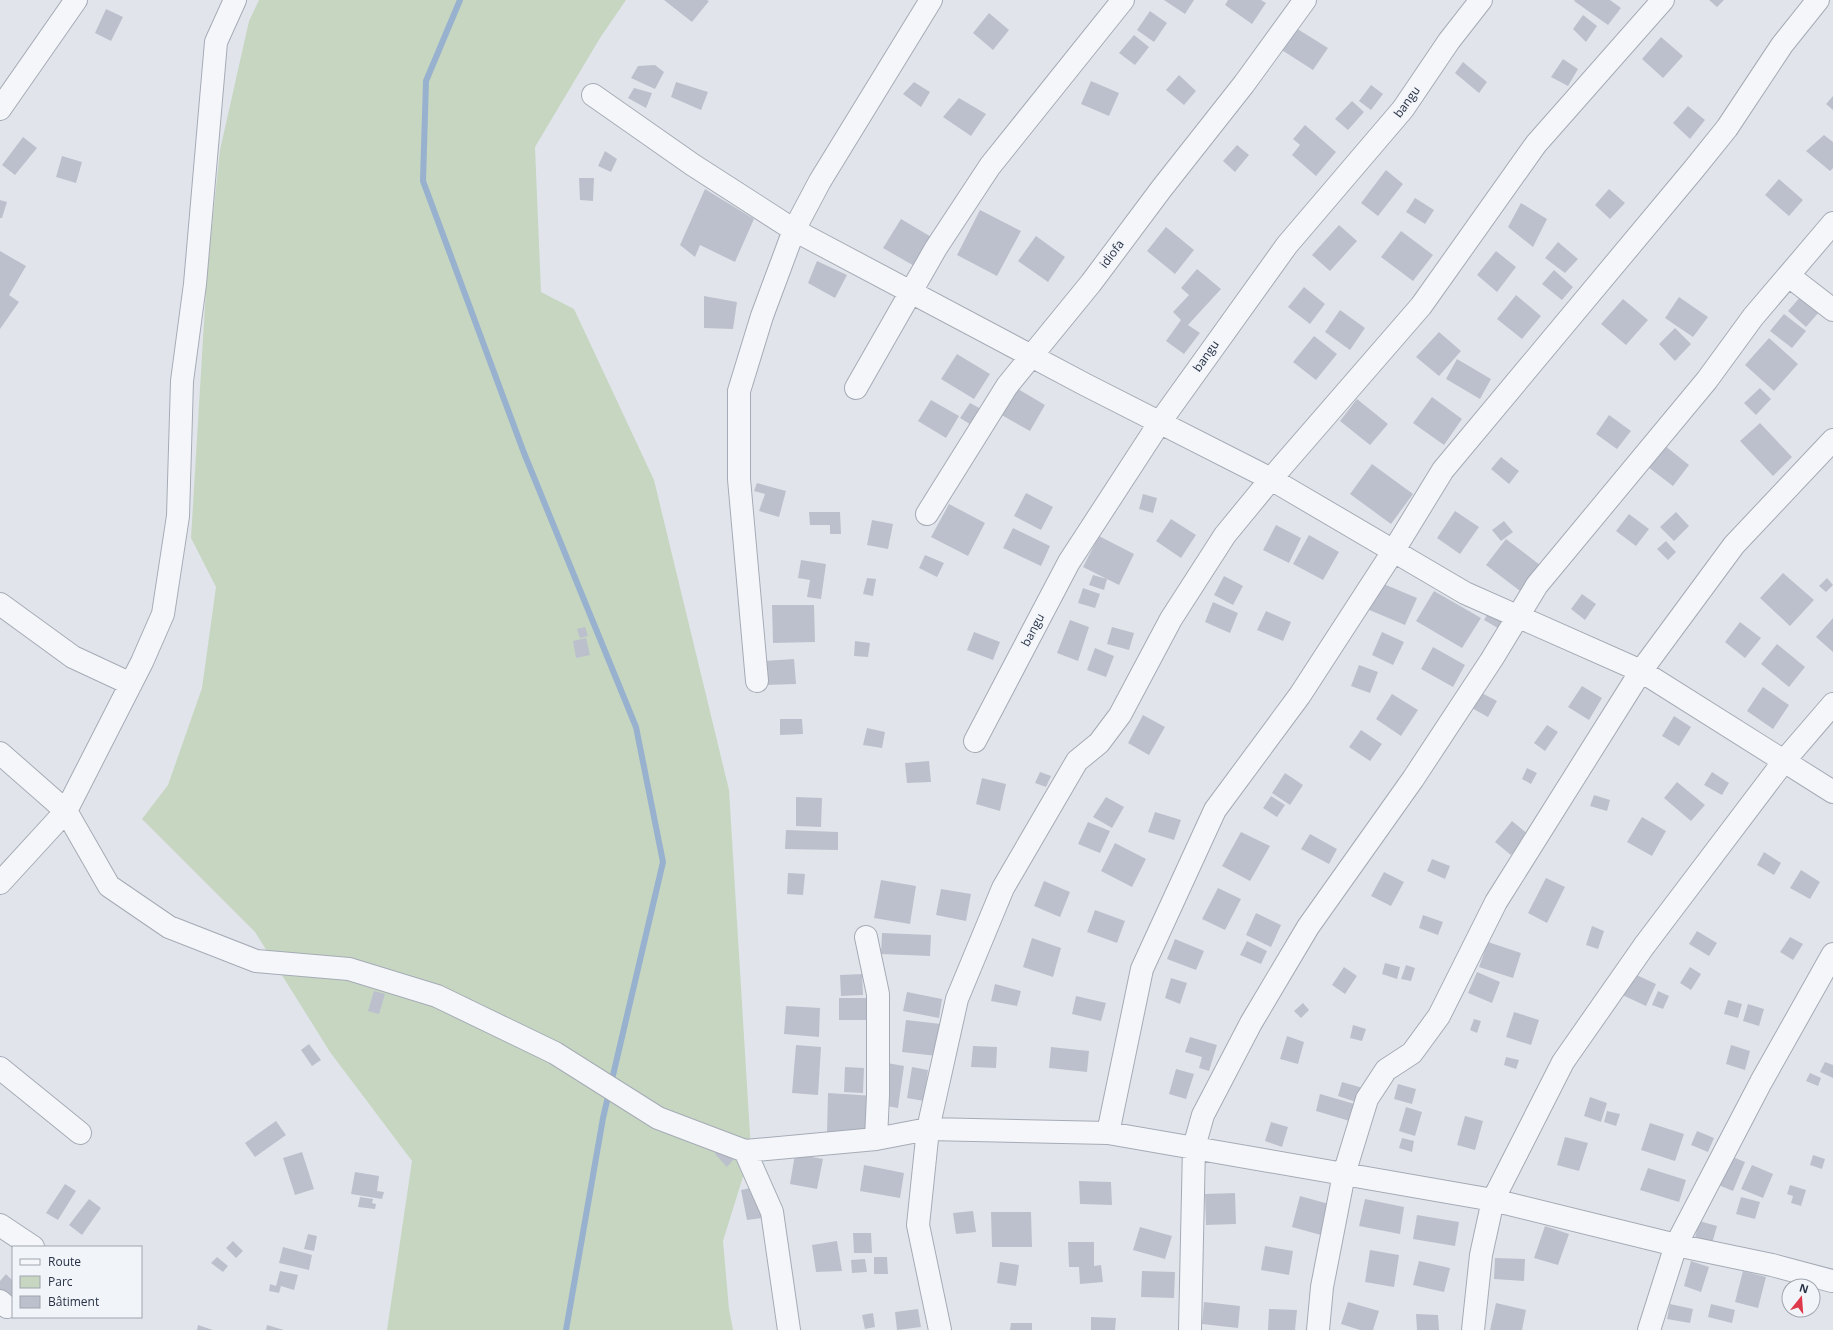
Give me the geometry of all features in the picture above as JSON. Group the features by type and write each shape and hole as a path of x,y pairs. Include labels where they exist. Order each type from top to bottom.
{"street":[{"path":"0,109 76,0"},
{"path":"0,883 66,812 131,684 163,614 178,516 182,381 195,284 216,42 235,0"},
{"path":"758,681 739,479 739,390 762,316 794,230 820,181 931,0"},
{"path":"856,388 936,248 990,166 1123,0"},
{"name":"idiofa","path":"927,514 1007,386 1091,283 1162,188 1244,84 1305,0"},
{"name":"bangu","path":"975,741 1069,562 1160,422 1287,244 1403,109 1449,41 1481,0"},
{"path":"940,1330 918,1225 928,1129 957,999 1003,888 1076,761 1099,742 1120,715 1171,619 1225,535 1271,479 1421,306 1536,144 1663,0"},
{"path":"1108,1133 1142,969 1215,810 1300,695 1394,550 1443,470 1727,128 1782,44 1818,0"},
{"path":"593,95 694,165 794,230 1032,357 1271,479 1465,593 1641,671 1833,792"},
{"path":"1190,1330 1194,1147 1206,1108 1251,1023 1308,927 1413,779 1519,617 1537,585 1707,380 1753,317 1790,276 1833,224"},
{"path":"1790,276 1833,310"},
{"path":"1318,1330 1322,1287 1344,1174 1367,1099 1386,1070 1412,1053 1439,1016 1496,902 1641,671 1734,545 1833,440"},
{"path":"0,604 73,657 131,684"},
{"path":"1473,1330 1481,1255 1493,1200 1563,1062 1644,946 1784,761 1833,704"},
{"path":"0,754 66,812 109,886 169,927 256,961 349,969 437,996 555,1052 658,1118 745,1151 876,1139 928,1129 1108,1133 1493,1200 1676,1245 1772,1265 1832,1281"},
{"path":"866,937 878,994 878,1094 876,1139"},
{"path":"1649,1330 1676,1245 1762,1082 1833,954"},
{"path":"0,1068 80,1133"},
{"path":"745,1151 772,1212 789,1330"},
{"path":"0,1225 32,1246"}],"green space":[{"path":"259,0 626,0 600,38 535,147 541,292 574,309 654,480 729,790 751,1151 723,1241 729,1309 733,1330 387,1330 412,1161 330,1052 255,932 142,819 168,785 202,688 216,587 191,538 207,272 220,150 249,21"}],"building":[{"path":"664,0 707,0 709,1 692,22"},
{"path":"1164,0 1194,0 1185,14"},
{"path":"1228,0 1261,0 1266,3 1252,24 1225,5"},
{"path":"1610,0 1621,8 1608,25 1574,1"},
{"path":"1709,0 1724,0 1717,7"},
{"path":"106,9 123,17 111,41 95,33"},
{"path":"1150,11 1167,23 1154,42 1137,30"},
{"path":"989,13 1009,30 993,50 973,33"},
{"path":"1583,15 1597,26 1586,42 1573,29"},
{"path":"1291,25 1328,48 1313,70 1277,47"},
{"path":"1134,35 1149,47 1135,65 1119,53"},
{"path":"1661,37 1683,56 1663,78 1642,59"},
{"path":"1563,59 1578,69 1568,86 1551,77"},
{"path":"1463,62 1487,82 1479,93 1455,73"},
{"path":"655,65 664,72 655,89 631,78 638,66"},
{"path":"1179,75 1196,91 1184,105 1166,90"},
{"path":"1091,81 1119,93 1109,116 1081,104"},
{"path":"676,82 708,92 701,110 671,97"},
{"path":"914,82 930,92 921,107 903,94"},
{"path":"1371,85 1383,94 1371,110 1359,101"},
{"path":"634,88 652,93 646,108 628,98"},
{"path":"1833,96 1833,110 1826,104"},
{"path":"959,98 986,114 971,136 943,117"},
{"path":"1352,101 1364,112 1348,130 1335,119"},
{"path":"1688,106 1705,120 1690,139 1673,123"},
{"path":"1305,125 1336,152 1316,176 1292,155 1300,145 1293,139"},
{"path":"1824,135 1833,142 1833,168 1830,171 1806,151"},
{"path":"23,137 37,148 15,175 2,165"},
{"path":"1237,145 1249,155 1235,172 1223,161"},
{"path":"605,151 617,159 611,172 598,166"},
{"path":"62,156 82,162 76,183 56,177"},
{"path":"1386,170 1403,184 1378,216 1361,203"},
{"path":"579,178 594,178 593,201 580,200"},
{"path":"1779,179 1803,200 1789,216 1765,195"},
{"path":"705,189 754,219 735,262 700,245 695,257 680,245"},
{"path":"1609,189 1625,203 1610,219 1595,205"},
{"path":"1415,198 1434,210 1425,224 1406,212"},
{"path":"0,200 7,202 2,218 0,218"},
{"path":"1521,203 1547,219 1533,247 1508,227"},
{"path":"980,210 1021,231 997,276 957,255"},
{"path":"901,219 933,238 916,267 883,248"},
{"path":"1339,225 1357,241 1330,271 1312,255"},
{"path":"1166,227 1194,250 1175,274 1147,251"},
{"path":"1401,231 1433,255 1413,281 1381,257"},
{"path":"1036,236 1065,257 1048,282 1018,261"},
{"path":"1558,242 1578,259 1565,273 1545,258"},
{"path":"0,251 26,266 9,295 19,302 0,329"},
{"path":"1496,251 1516,267 1497,292 1477,275"},
{"path":"817,261 847,275 835,298 808,283"},
{"path":"1197,269 1221,289 1188,325 1200,333 1184,354 1166,341 1181,320 1173,312 1189,295 1181,288"},
{"path":"1554,270 1573,287 1562,300 1542,284"},
{"path":"1304,287 1325,304 1310,324 1288,307"},
{"path":"1516,295 1541,316 1522,339 1497,319"},
{"path":"704,296 737,302 733,329 704,328"},
{"path":"1801,296 1820,311 1806,327 1788,311"},
{"path":"1679,297 1708,317 1693,337 1665,318"},
{"path":"1623,299 1648,320 1626,345 1601,324"},
{"path":"1340,310 1365,328 1350,350 1325,332"},
{"path":"1784,314 1806,331 1792,348 1770,331"},
{"path":"1675,328 1691,344 1675,361 1659,344"},
{"path":"1439,332 1461,351 1439,376 1416,357"},
{"path":"1314,336 1337,354 1316,380 1293,362"},
{"path":"1769,338 1798,364 1774,391 1745,365"},
{"path":"957,354 990,374 974,399 941,379"},
{"path":"1457,359 1491,379 1480,399 1446,379"},
{"path":"1013,386 1045,405 1030,431 998,413"},
{"path":"1760,388 1771,399 1756,415 1744,403"},
{"path":"1432,397 1462,419 1444,445 1413,423"},
{"path":"1357,399 1388,424 1370,445 1340,421"},
{"path":"931,400 959,416 946,438 918,421"},
{"path":"970,403 983,410 973,426 960,418"},
{"path":"1609,415 1631,431 1617,449 1596,434"},
{"path":"1760,423 1792,457 1773,476 1740,441"},
{"path":"1664,445 1689,465 1673,486 1648,467"},
{"path":"1501,457 1519,471 1509,484 1491,469"},
{"path":"1372,464 1413,494 1391,524 1350,494"},
{"path":"757,483 786,491 779,517 759,511 765,494 754,491"},
{"path":"1026,493 1053,507 1041,530 1014,516"},
{"path":"1143,494 1157,498 1153,513 1139,509"},
{"path":"949,504 985,523 968,556 931,537"},
{"path":"1455,511 1479,527 1460,554 1437,538"},
{"path":"809,512 840,512 841,534 830,534 830,525 810,525"},
{"path":"1676,512 1689,526 1674,541 1660,527"},
{"path":"1629,514 1649,529 1636,546 1616,531"},
{"path":"1171,519 1196,535 1181,558 1156,541"},
{"path":"872,520 893,524 888,549 867,545"},
{"path":"1504,521 1513,532 1501,541 1492,530"},
{"path":"1276,525 1301,538 1289,563 1263,550"},
{"path":"1013,528 1050,546 1041,566 1003,548"},
{"path":"1309,535 1339,552 1323,580 1293,564"},
{"path":"1099,536 1134,554 1119,585 1083,567"},
{"path":"1506,539 1544,568 1524,594 1486,565"},
{"path":"1666,541 1676,552 1668,560 1657,549"},
{"path":"925,555 944,563 937,577 919,568"},
{"path":"801,560 826,564 821,599 807,597 810,580 798,578"},
{"path":"1783,573 1814,600 1790,626 1760,598"},
{"path":"1093,575 1107,579 1104,590 1089,585"},
{"path":"1224,576 1243,586 1233,605 1214,595"},
{"path":"867,578 876,579 873,596 863,594"},
{"path":"1827,578 1833,585 1826,592 1819,586"},
{"path":"1379,582 1417,598 1405,625 1367,609"},
{"path":"1083,588 1100,594 1095,608 1078,603"},
{"path":"1434,591 1481,618 1462,648 1416,621"},
{"path":"1582,594 1596,604 1585,620 1571,609"},
{"path":"1213,602 1238,613 1230,633 1205,622"},
{"path":"772,605 814,605 815,642 773,643"},
{"path":"1266,611 1291,622 1283,641 1257,630"},
{"path":"1489,612 1508,622 1503,631 1484,620"},
{"path":"1833,618 1833,652 1816,637"},
{"path":"1070,620 1089,627 1078,661 1057,653"},
{"path":"1740,622 1761,638 1745,658 1725,642"},
{"path":"585,627 588,636 580,638 577,629"},
{"path":"1112,627 1134,633 1129,650 1107,644"},
{"path":"974,632 1000,642 993,660 967,650"},
{"path":"1382,632 1404,642 1393,665 1372,655"},
{"path":"586,638 590,655 576,658 573,641"},
{"path":"855,641 870,643 868,657 854,656"},
{"path":"1777,644 1805,667 1789,687 1761,664"},
{"path":"1433,647 1465,665 1453,687 1421,669"},
{"path":"1095,648 1114,656 1106,677 1087,670"},
{"path":"794,659 796,684 766,685 764,661"},
{"path":"1359,665 1378,672 1370,693 1351,686"},
{"path":"1582,686 1602,698 1589,720 1568,707"},
{"path":"1763,687 1789,705 1773,729 1747,711"},
{"path":"1478,691 1497,701 1488,717 1470,707"},
{"path":"1392,694 1418,710 1401,736 1376,719"},
{"path":"1143,715 1165,727 1149,755 1128,743"},
{"path":"1674,716 1691,727 1679,746 1662,736"},
{"path":"780,719 802,719 803,734 780,735"},
{"path":"1547,725 1558,732 1545,751 1534,743"},
{"path":"867,728 885,732 882,748 863,745"},
{"path":"1361,730 1382,744 1370,761 1349,747"},
{"path":"929,761 931,782 907,783 905,763"},
{"path":"1527,768 1537,773 1531,784 1522,779"},
{"path":"1040,772 1051,776 1046,787 1035,783"},
{"path":"1712,772 1729,783 1722,795 1704,785"},
{"path":"1285,773 1303,785 1290,805 1272,793"},
{"path":"982,778 1006,784 1000,811 976,804"},
{"path":"1677,782 1705,805 1691,821 1664,798"},
{"path":"1594,795 1610,800 1607,811 1590,806"},
{"path":"1271,796 1285,805 1277,817 1263,808"},
{"path":"796,797 822,798 821,827 796,826"},
{"path":"1106,797 1124,807 1112,828 1093,817"},
{"path":"1155,812 1181,820 1174,840 1148,832"},
{"path":"1642,817 1666,831 1652,856 1627,842"},
{"path":"1512,821 1528,834 1511,855 1495,842"},
{"path":"1088,822 1110,831 1100,853 1078,844"},
{"path":"786,830 838,832 838,850 785,849"},
{"path":"1241,832 1270,846 1250,881 1222,866"},
{"path":"1310,834 1337,849 1329,864 1301,849"},
{"path":"1115,843 1146,859 1132,887 1101,871"},
{"path":"1764,852 1781,863 1774,875 1757,865"},
{"path":"1432,859 1450,866 1445,879 1427,871"},
{"path":"1801,870 1820,882 1810,899 1790,888"},
{"path":"1384,872 1404,882 1391,906 1371,896"},
{"path":"788,873 805,874 803,895 787,894"},
{"path":"1546,878 1565,887 1547,923 1528,913"},
{"path":"881,880 916,886 910,924 874,918"},
{"path":"1044,881 1070,892 1060,917 1034,906"},
{"path":"1218,888 1241,899 1225,930 1202,919"},
{"path":"941,889 971,894 966,921 936,915"},
{"path":"1095,910 1125,921 1117,943 1087,932"},
{"path":"1256,913 1281,925 1271,947 1246,935"},
{"path":"1423,915 1443,922 1438,935 1419,928"},
{"path":"1592,926 1604,931 1598,949 1586,945"},
{"path":"1697,931 1717,943 1709,956 1689,944"},
{"path":"882,933 931,935 930,956 881,954"},
{"path":"1790,937 1803,944 1793,960 1780,952"},
{"path":"1032,938 1061,948 1053,977 1023,967"},
{"path":"1175,939 1204,951 1196,970 1167,959"},
{"path":"1247,941 1267,951 1261,964 1240,955"},
{"path":"1488,942 1521,953 1513,978 1479,967"},
{"path":"1385,963 1400,967 1397,979 1382,974"},
{"path":"1406,965 1415,968 1411,981 1401,979"},
{"path":"1344,967 1357,976 1345,994 1332,985"},
{"path":"1690,967 1701,974 1691,990 1680,983"},
{"path":"1628,971 1656,984 1646,1006 1618,993"},
{"path":"1477,972 1500,982 1492,1003 1468,993"},
{"path":"862,974 863,995 841,996 840,975"},
{"path":"1171,978 1187,983 1180,1004 1165,998"},
{"path":"995,984 1021,991 1017,1006 991,1001"},
{"path":"374,991 385,994 379,1014 368,1011"},
{"path":"1658,991 1669,996 1663,1009 1652,1005"},
{"path":"907,992 942,999 939,1018 903,1011"},
{"path":"1076,996 1106,1003 1101,1021 1072,1014"},
{"path":"839,998 867,998 867,1020 839,1020"},
{"path":"1728,1000 1742,1004 1738,1018 1724,1014"},
{"path":"1303,1003 1309,1010 1301,1018 1294,1011"},
{"path":"1748,1004 1764,1009 1759,1026 1743,1021"},
{"path":"786,1006 820,1008 819,1037 784,1034"},
{"path":"1514,1012 1539,1020 1531,1045 1506,1037"},
{"path":"1474,1019 1481,1021 1477,1033 1470,1030"},
{"path":"906,1020 941,1024 937,1056 902,1052"},
{"path":"1353,1025 1366,1029 1362,1041 1350,1038"},
{"path":"1287,1036 1304,1042 1298,1064 1280,1059"},
{"path":"1190,1037 1217,1045 1209,1071 1199,1068 1202,1057 1185,1052"},
{"path":"309,1044 321,1060 312,1066 301,1050"},
{"path":"796,1045 821,1047 818,1095 792,1093"},
{"path":"1731,1045 1750,1051 1745,1070 1726,1064"},
{"path":"973,1046 997,1047 996,1068 971,1067"},
{"path":"1051,1047 1089,1051 1087,1072 1049,1068"},
{"path":"1506,1057 1519,1060 1516,1069 1504,1065"},
{"path":"1825,1062 1833,1065 1833,1078 1820,1072"},
{"path":"887,1063 904,1066 898,1108 881,1105"},
{"path":"845,1067 864,1068 863,1093 844,1092"},
{"path":"912,1067 928,1070 924,1101 907,1098"},
{"path":"1176,1069 1194,1074 1186,1099 1169,1094"},
{"path":"1810,1073 1821,1078 1818,1086 1806,1081"},
{"path":"1342,1082 1363,1088 1359,1103 1338,1096"},
{"path":"1398,1084 1416,1089 1412,1104 1394,1099"},
{"path":"828,1093 874,1096 872,1135 827,1133"},
{"path":"1320,1094 1358,1105 1353,1122 1316,1111"},
{"path":"1590,1097 1607,1103 1601,1122 1584,1116"},
{"path":"1406,1107 1422,1112 1415,1136 1399,1131"},
{"path":"1607,1111 1620,1114 1616,1126 1604,1122"},
{"path":"1465,1116 1483,1121 1475,1150 1457,1145"},
{"path":"276,1121 286,1135 255,1157 245,1143"},
{"path":"1271,1122 1288,1127 1282,1147 1265,1141"},
{"path":"1650,1123 1684,1134 1675,1161 1641,1150"},
{"path":"1697,1131 1714,1138 1708,1152 1691,1145"},
{"path":"1565,1137 1588,1143 1579,1171 1557,1165"},
{"path":"1402,1138 1414,1141 1412,1152 1399,1148"},
{"path":"721,1147 733,1160 727,1167 715,1154"},
{"path":"302,1152 314,1189 295,1195 283,1158"},
{"path":"795,1154 823,1159 817,1189 790,1184"},
{"path":"1728,1155 1745,1162 1733,1191 1716,1184"},
{"path":"1813,1155 1825,1159 1822,1169 1810,1165"},
{"path":"864,1165 904,1173 900,1198 860,1191"},
{"path":"1752,1165 1773,1174 1763,1198 1741,1189"},
{"path":"1648,1168 1686,1180 1679,1202 1640,1190"},
{"path":"355,1172 379,1176 377,1191 384,1192 382,1199 351,1194"},
{"path":"1079,1181 1111,1182 1112,1205 1080,1204"},
{"path":"65,1184 76,1191 58,1220 46,1213"},
{"path":"1790,1185 1806,1190 1801,1206 1791,1203 1793,1196 1787,1194"},
{"path":"755,1187 762,1218 747,1220 741,1190"},
{"path":"1235,1193 1236,1224 1206,1225 1205,1194"},
{"path":"1300,1196 1329,1204 1321,1235 1292,1227"},
{"path":"360,1197 373,1199 372,1203 376,1204 375,1209 358,1207"},
{"path":"1741,1197 1760,1202 1755,1219 1736,1214"},
{"path":"89,1199 101,1208 82,1235 69,1225"},
{"path":"1365,1199 1404,1207 1400,1234 1359,1226"},
{"path":"973,1211 976,1232 956,1234 953,1213"},
{"path":"991,1212 1031,1212 1032,1247 992,1247"},
{"path":"1417,1215 1459,1222 1455,1246 1413,1239"},
{"path":"1699,1221 1717,1226 1711,1247 1694,1242"},
{"path":"1545,1226 1569,1234 1558,1265 1534,1258"},
{"path":"1140,1227 1172,1236 1165,1259 1133,1250"},
{"path":"853,1233 871,1233 872,1253 854,1253"},
{"path":"308,1234 317,1236 314,1251 304,1249"},
{"path":"233,1241 243,1251 236,1258 226,1248"},
{"path":"837,1241 842,1271 816,1272 812,1245"},
{"path":"1068,1242 1094,1242 1094,1266 1101,1265 1103,1282 1080,1284 1079,1267 1069,1267"},
{"path":"1265,1246 1293,1251 1289,1275 1261,1270"},
{"path":"283,1247 312,1255 309,1270 279,1263"},
{"path":"1370,1250 1399,1255 1394,1287 1365,1282"},
{"path":"217,1257 228,1266 223,1272 211,1263"},
{"path":"874,1257 887,1257 888,1274 874,1274"},
{"path":"1495,1258 1525,1259 1524,1281 1494,1279"},
{"path":"865,1259 867,1272 852,1273 851,1260"},
{"path":"1419,1261 1450,1268 1444,1292 1413,1285"},
{"path":"1691,1261 1709,1267 1701,1292 1684,1286"},
{"path":"1000,1262 1019,1265 1016,1286 997,1283"},
{"path":"280,1271 298,1275 294,1290 281,1286 279,1293 269,1291 270,1284 276,1286"},
{"path":"1142,1271 1175,1272 1174,1298 1141,1297"},
{"path":"1743,1271 1766,1277 1758,1308 1735,1302"},
{"path":"6,1274 12,1280 12,1302 0,1300 0,1281"},
{"path":"1204,1302 1240,1306 1238,1328 1202,1324"},
{"path":"1348,1302 1379,1311 1373,1330 1360,1330 1341,1324"},
{"path":"1496,1303 1526,1310 1522,1330 1490,1330"},
{"path":"1670,1304 1693,1309 1690,1323 1667,1319"},
{"path":"1711,1304 1735,1310 1732,1323 1708,1317"},
{"path":"918,1309 921,1327 897,1330 895,1312"},
{"path":"1269,1309 1297,1310 1295,1330 1268,1330"},
{"path":"873,1313 875,1327 865,1329 862,1315"},
{"path":"1416,1314 1438,1315 1439,1330 1417,1330"},
{"path":"1091,1317 1116,1318 1115,1330 1091,1330"},
{"path":"1011,1323 1032,1323 1032,1330 1010,1330"},
{"path":"198,1325 213,1330 197,1330"},
{"path":"267,1325 284,1330 266,1330"}],"waterway":[{"path":"460,0 426,81 423,181 524,453 636,727 663,862 603,1118 566,1330"}]}
